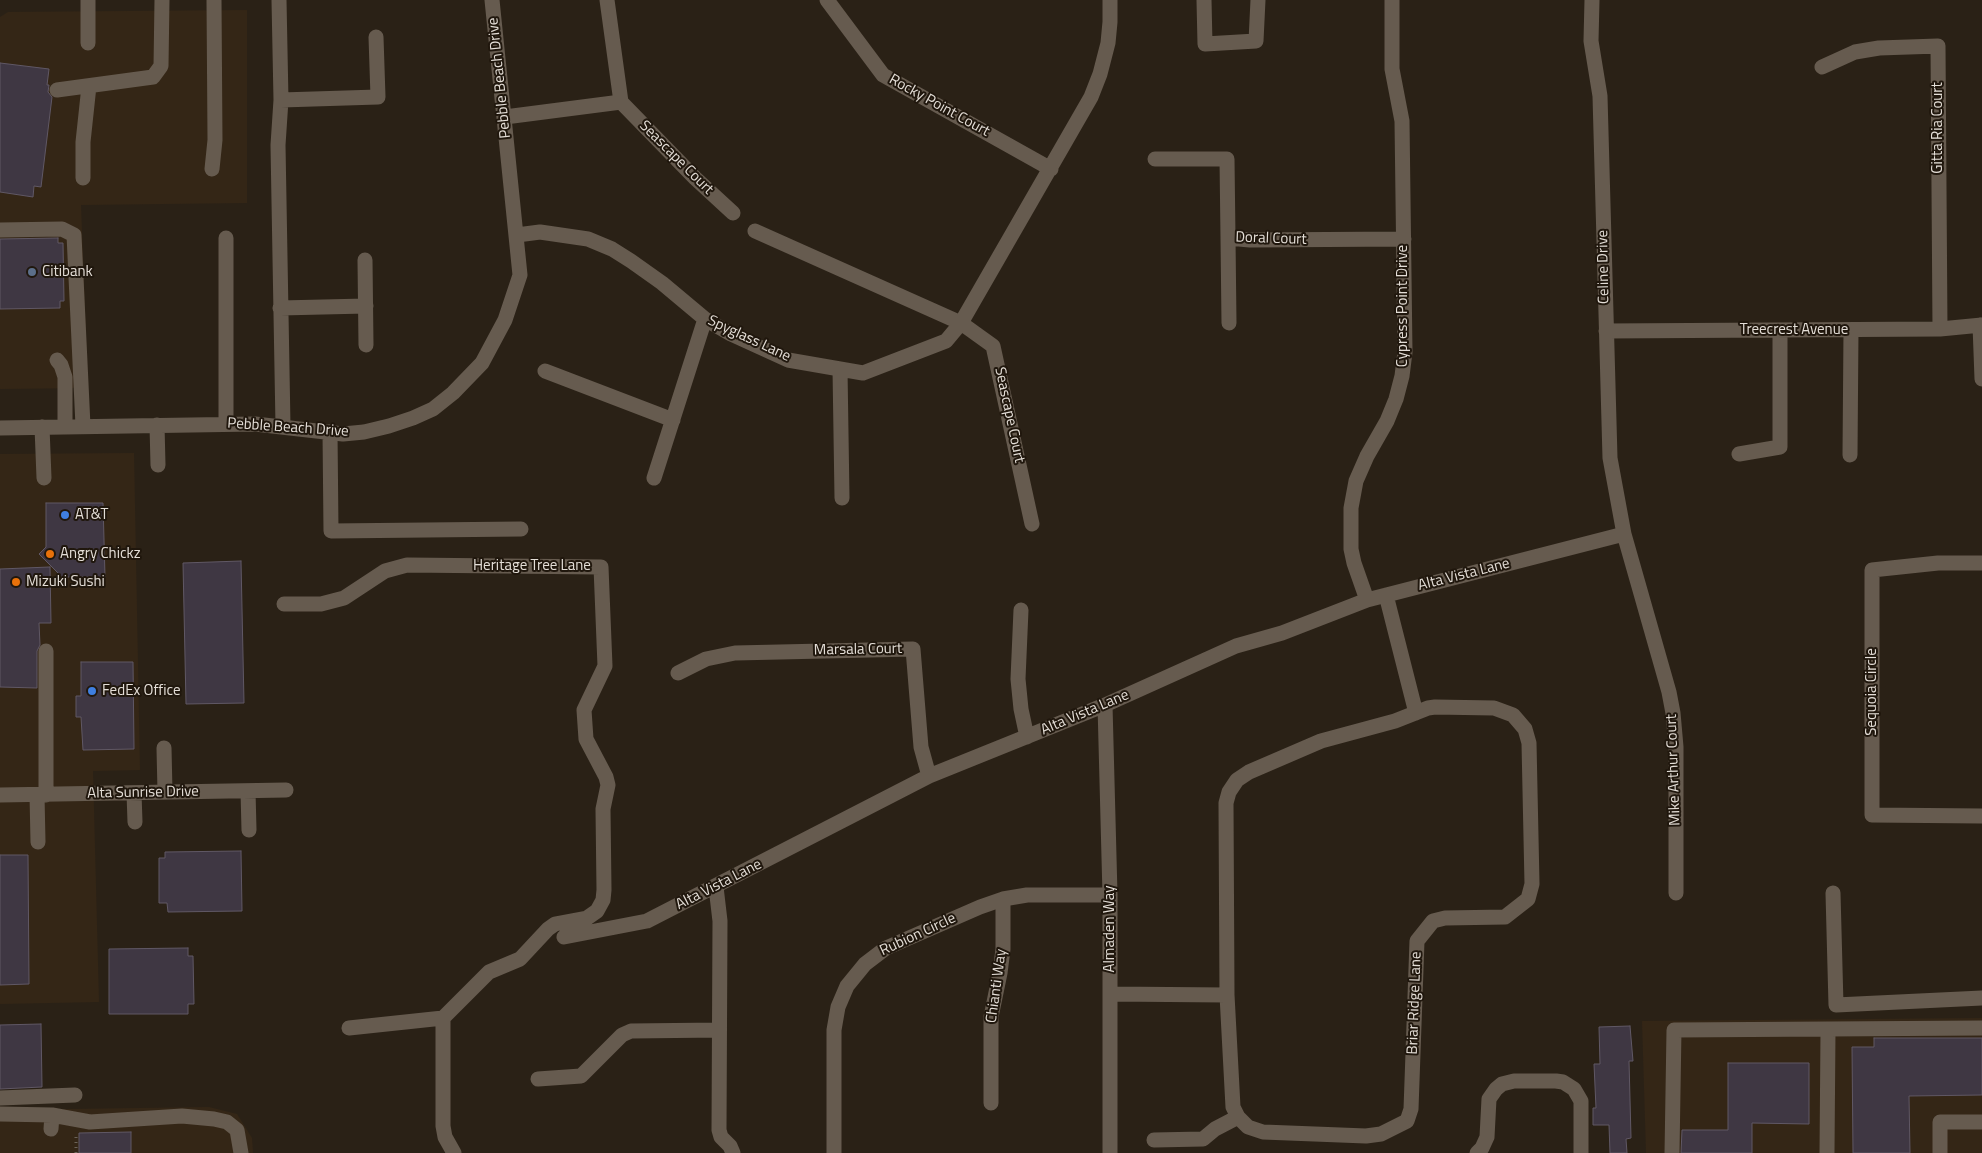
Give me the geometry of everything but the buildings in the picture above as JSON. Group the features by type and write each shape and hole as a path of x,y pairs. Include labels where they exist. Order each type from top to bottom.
{"street":[{"path":"88,0 88,44"},
{"path":"57,90 153,77 158,73 161,66 162,0"},
{"path":"212,169 215,140 214,0"},
{"path":"280,0 281,100 278,144 283,426"},
{"name":"Pebble Beach Drive","path":"0,428 226,424 283,426 343,434 364,432 413,418 433,409 453,394 482,364 504,320 520,275 492,0"},
{"path":"505,117 621,102 607,0"},
{"name":"Rocky Point Court","path":"827,0 884,75 1051,169"},
{"name":"Spyglass Lane","path":"517,235 540,232 588,239 612,249 662,283 705,319 731,334 788,360 863,374 946,340 961,323 1091,97 1100,74 1110,22 1110,0"},
{"path":"1204,0 1205,44 1256,42 1258,0"},
{"name":"Cypress Point Drive","path":"1367,600 1351,549 1351,508 1356,481 1366,456 1387,421 1402,376 1405,352 1402,121 1392,69 1392,0"},
{"name":"Celine Drive","path":"1592,0 1591,41 1600,96 1610,458 1624,534"},
{"path":"281,100 378,97 376,38"},
{"name":"Gitta Ria Court","path":"1822,67 1855,52 1879,48 1938,46 1940,329"},
{"path":"83,178 83,142 89,86"},
{"name":"Seascape Court","path":"621,102 695,178 733,213"},
{"name":"Doral Court","path":"1155,159 1227,159 1228,238 1250,240 1404,239"},
{"path":"0,230 62,229 74,235 83,426"},
{"path":"755,231 961,323"},
{"path":"226,238 226,424"},
{"path":"1228,238 1229,322"},
{"path":"364,260 366,344"},
{"path":"280,308 366,306"},
{"path":"654,478 705,319"},
{"name":"Seascape Court","path":"961,323 993,346 1032,524"},
{"path":"1981,325 1982,379"},
{"name":"Treecrest Avenue","path":"1606,330 1940,329 1981,325"},
{"path":"1738,454 1780,447 1780,330"},
{"path":"1850,455 1851,330"},
{"path":"57,360 62,365 65,377 65,427"},
{"path":"840,370 842,498"},
{"path":"545,371 673,420"},
{"path":"157,425 158,465"},
{"path":"42,427 44,478"},
{"path":"330,432 331,531 521,528"},
{"name":"Alta Vista Lane","path":"564,937 647,921 929,776 1105,705 1236,646 1282,633 1367,600 1624,534"},
{"name":"Mike Arthur Court","path":"1624,534 1669,692 1673,713 1676,747 1676,893"},
{"name":"Sequoia Circle","path":"1982,563 1938,563 1872,570 1872,815 1982,816"},
{"name":"Heritage Tree Lane","path":"284,604 321,604 344,598 385,571 406,565 601,567 605,666 584,710 586,739 606,777 608,785 603,809 603,900 596,911 587,918 555,924 520,959 489,972 443,1018"},
{"path":"1386,595 1416,713"},
{"path":"1021,610 1018,679 1021,709 1027,737"},
{"name":"Marsala Court","path":"678,673 706,659 735,653 913,649 920,748 929,776"},
{"path":"38,842 42,795 46,651"},
{"name":"Almaden Way","path":"1105,705 1110,895 1110,1153"},
{"name":"Briar Ridge Lane","path":"1435,707 1494,708 1513,715 1525,729 1529,743 1532,884 1528,899 1505,917 1445,918 1433,922 1418,941 1411,1109 1407,1121 1381,1134 1366,1136 1263,1132 1248,1127 1238,1117 1234,1107 1227,995 1226,803 1237,780 1249,772 1320,741 1396,721 1435,707"},
{"path":"164,748 165,792"},
{"name":"Alta Sunrise Drive","path":"0,795 286,790"},
{"path":"248,791 249,830"},
{"path":"134,793 135,822"},
{"path":"716,887 720,921 719,1130 721,1137 730,1146 733,1153"},
{"path":"1833,893 1836,1005 1982,998"},
{"name":"Rubion Circle","path":"834,1153 834,1030 838,1007 847,986 865,964 886,948 980,907 1003,900 1027,895 1110,895"},
{"name":"Chianti Way","path":"991,1103 991,1017 1003,949 1003,900"},
{"path":"1110,994 1227,995"},
{"path":"349,1028 443,1018 443,1126 445,1137 454,1153"},
{"path":"1672,1153 1674,1030 1982,1028"},
{"path":"538,1079 581,1076 622,1035 631,1031 719,1030"},
{"path":"1827,1153 1828,1030"},
{"path":"1477,1153 1482,1148 1487,1137 1489,1099 1496,1089 1502,1084 1514,1081 1556,1081 1563,1082 1574,1089 1581,1102 1581,1153"},
{"path":"0,1098 75,1096"},
{"path":"0,1114 52,1122 90,1122 182,1116 214,1119 227,1122 237,1130 241,1153"},
{"path":"1154,1140 1203,1139 1215,1129 1238,1117"},
{"path":"1940,1153 1940,1122 1982,1122"}],"path":[{"path":"76,1137 76,1153"}],"shaded area":[{"path":"247,10 247,203 81,205 88,388 0,389 0,17 8,12"},
{"path":"134,453 140,770 93,771 99,1002 0,1004 0,454"},
{"path":"1982,1018 1982,1153 1646,1153 1642,1021"},
{"path":"209,1107 237,1114 252,1138 253,1153 0,1153 0,1110"}],"place":[{"name":"Citibank","path":"32,272"},
{"name":"AT&T","path":"65,515"},
{"name":"Angry Chickz","path":"50,554"},
{"name":"Mizuki Sushi","path":"16,582"},
{"name":"FedEx Office","path":"92,691"}]}
